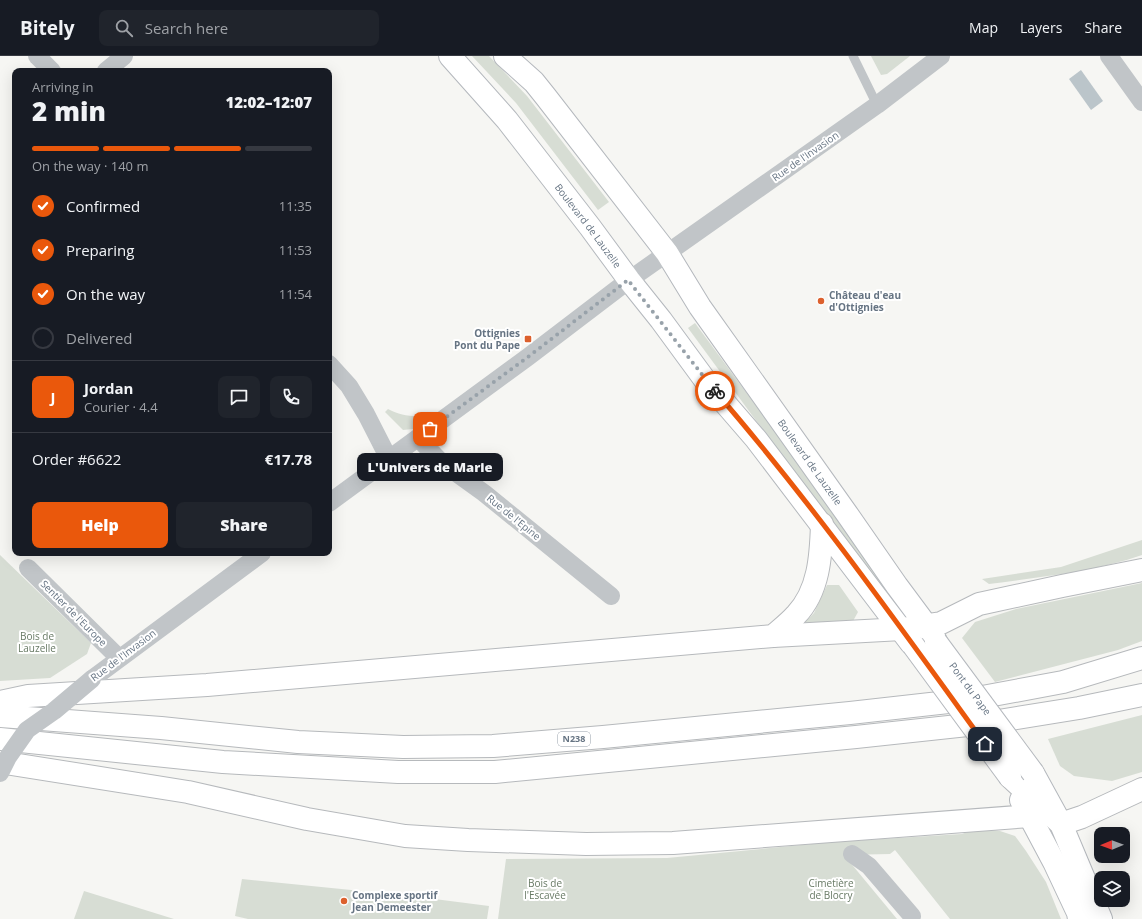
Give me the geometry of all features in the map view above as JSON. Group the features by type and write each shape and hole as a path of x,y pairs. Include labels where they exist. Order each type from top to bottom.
{"main road":[{"name":"Boulevard de Lauzelle","path":"450,56 507,120 590,227 628,280 661,320 705,380 756,439 908,637"},
{"name":"Boulevard de Lauzelle","path":"505,56 534,82 667,253 700,307 931,633"},
{"path":"773,636 797,614 808,600 818,576 822,542 822,524"},
{"path":"0,702 28,696 207,685 773,636 908,637 931,633 941,623 979,604 1142,570"},
{"name":"Pont du Pape","path":"931,633 1033,773 1061,824 1101,919"},
{"name":"Pont du Pape","path":"908,637 1010,777"},
{"name":"N238","path":"0,716 160,728 298,742 404,747 494,746 626,735 966,700 1063,682 1142,658"},
{"path":"0,739 223,762 398,772 495,772 986,723 1079,708 1142,695"},
{"path":"0,762 188,792 307,819 405,836 468,840 586,844 673,843 1030,816"},
{"path":"1010,777 1054,862 1078,913 1079,919"},
{"path":"1010,777 1061,824 1082,817 1142,789"}],"street":[{"path":"37,56 49,68"},
{"path":"110,68 124,56"},
{"name":"Rue de l'Invasion","path":"628,280 877,105 941,56"},
{"path":"1109,56 1142,102"},
{"path":"332,502 528,357 628,280"},
{"path":"332,367 349,386 366,414 389,459"},
{"name":"Rue de l'Epine","path":"418,438 441,462 484,493 611,596"},
{"name":"Rue de l'Invasion","path":"0,773 8,757 28,730 119,658 258,556"},
{"name":"Sentier de l'Europe","path":"28,568 119,658"},
{"path":"852,854 869,866 911,918"}],"lane":[{"path":"853,56 877,105"}],"green space":[{"path":"472,56 489,56 527,96 609,202 598,210 516,103"},
{"path":"871,56 910,56 887,74 881,75"},
{"path":"695,323 911,616 906,622 837,531 688,328"},
{"path":"388,409 399,414 410,416 432,415 413,429 403,430 385,412"},
{"path":"1142,540 1142,555 1105,566 989,584 982,579 1061,567"},
{"name":"Bois de Lauzelle","path":"0,555 91,643 87,654 50,678 0,681"},
{"path":"1142,583 1142,641 1118,650 995,682 962,638 975,622 1016,609"},
{"path":"827,585 839,585 858,612 853,621 806,624 805,622 814,613"},
{"path":"1142,715 1142,772 1112,781 1074,776 1060,766 1048,739"},
{"path":"975,829 1000,831 1015,836 1046,882 1061,919 950,919 895,850 890,854 844,855 897,919 498,919 506,859 667,858 833,842 962,834"},
{"name":"Complexe sportif Jean Demeester","path":"242,879 411,896 489,906 487,919 248,919 235,916"},
{"path":"84,891 174,919 74,919"}],"shaded area":[{"path":"1081,70 1103,101 1091,110 1069,79"}],"way so far":[{"path":"430,429 528,357 628,280 661,320 705,380 715,391"}],"place":[{"name":"Château d'eau d'Ottignies","path":"821,301"},
{"name":"Ottignies Pont du Pape","path":"528,339"},
{"name":"L'Univers de Marie","path":"430,429"},
{"name":"Complexe sportif Jean Demeester","path":"344,901"}],"route":[{"path":"715,391 756,439 822,524 902,629 985,744"}],"park label":[{"name":"Bois de l'Escavée","path":"545,888"},
{"name":"Cimetière de Blocry","path":"831,888"}]}
